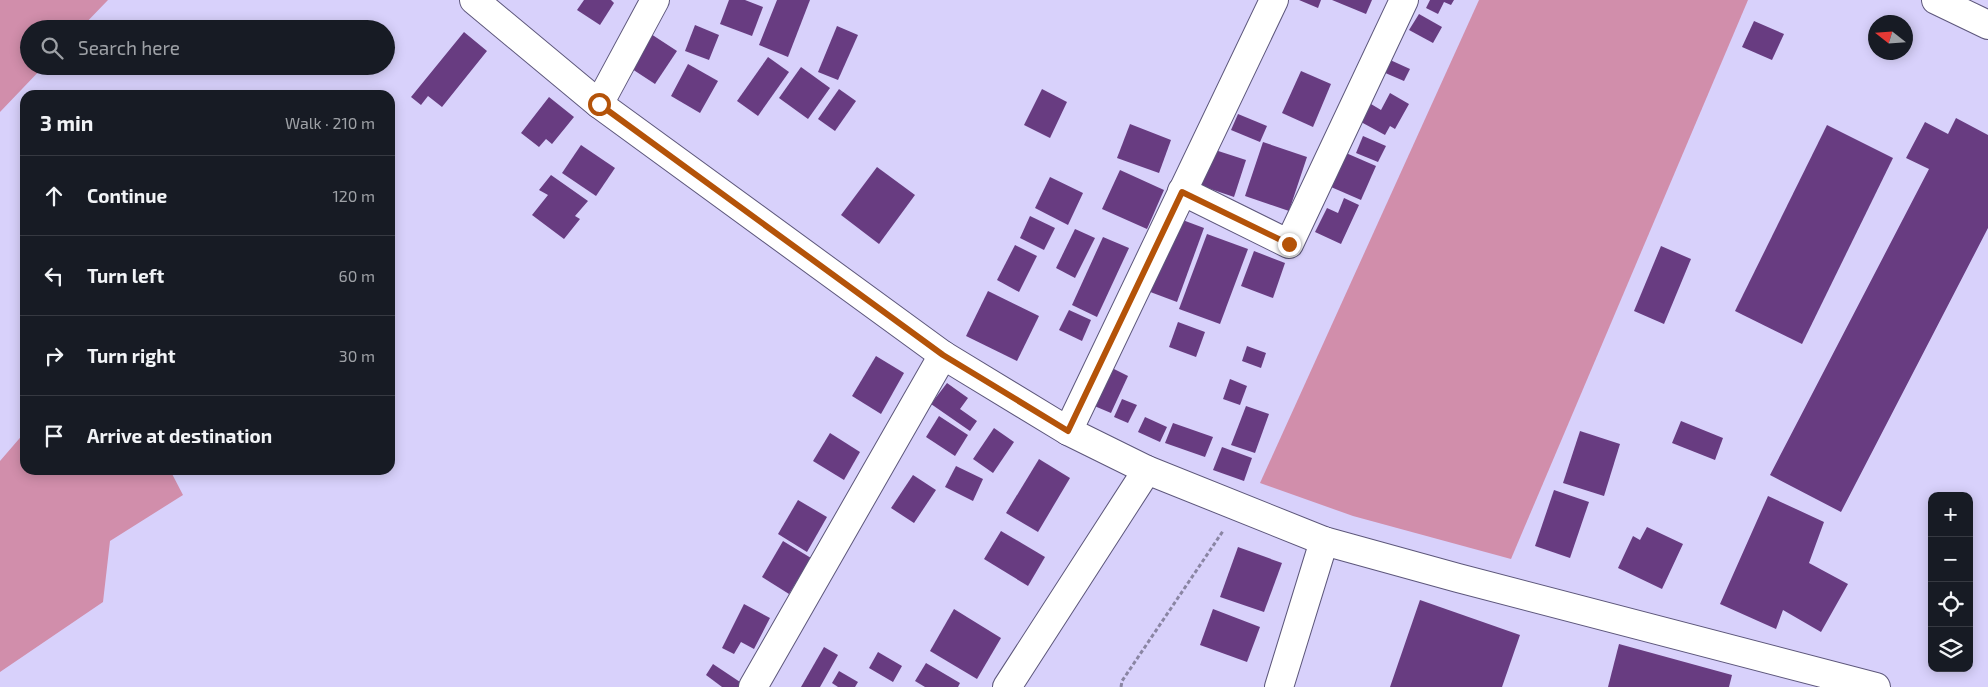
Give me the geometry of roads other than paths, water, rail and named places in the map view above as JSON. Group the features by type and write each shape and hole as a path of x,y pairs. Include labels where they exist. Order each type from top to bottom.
{"street":[{"path":"474,0 599,104 943,355 1068,431 1147,470 1324,541 1458,578 1876,687"},
{"path":"599,104 654,0"},
{"path":"1068,431 1274,0"},
{"path":"1182,192 1289,244 1404,0"},
{"path":"1936,0 1988,24"},
{"path":"753,687 943,355"},
{"path":"1007,687 1147,470"},
{"path":"1279,687 1324,541"}]}
